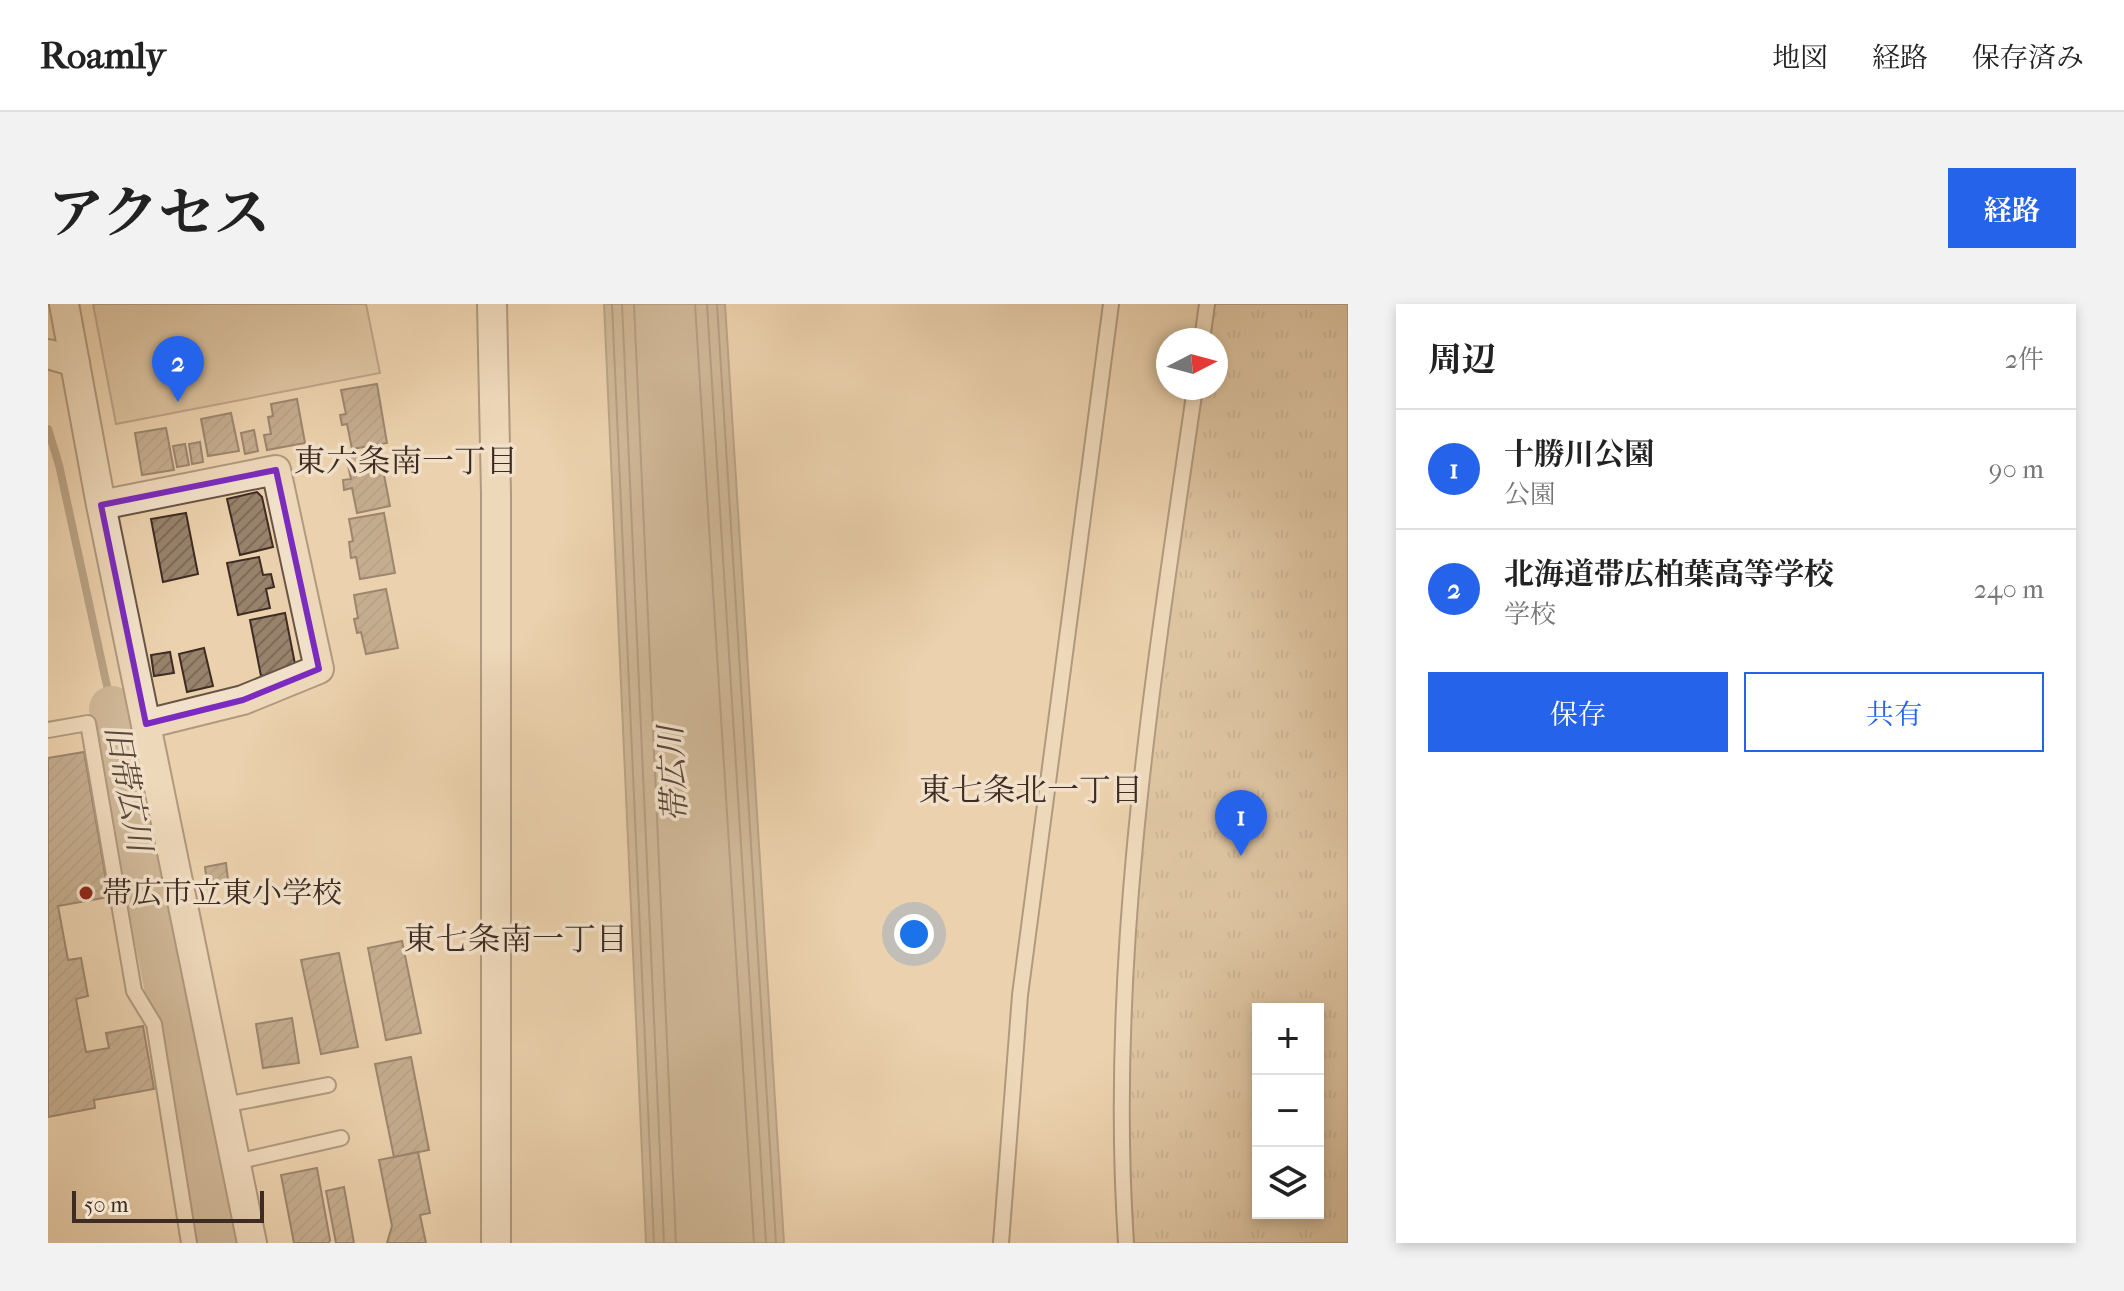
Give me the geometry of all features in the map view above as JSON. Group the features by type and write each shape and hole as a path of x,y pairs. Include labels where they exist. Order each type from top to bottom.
{"street":[{"path":"64,304 101,505 252,1243"},
{"path":"492,304 496,494 496,1243"},
{"path":"48,354 75,362"},
{"path":"101,505 276,470 319,669 243,700 146,724"}],"lane":[{"path":"1001,1243 1020,995 1111,304"},
{"path":"1204,328 1207,304"},
{"path":"1126,1243 1121,1094 1123,981 1146,732 1193,400"},
{"path":"48,730 88,723 134,991 154,1024 189,1243"},
{"path":"224,1105 328,1085"},
{"path":"236,1162 341,1138"}],"highlighted area":[{"path":"276,470 319,669 243,700 146,724 101,505"}],"green space":[{"path":"93,304 366,304 380,373 116,424"},
{"path":"1207,304 1348,304 1348,1243 1126,1243 1123,981 1194,400 1228,400 1228,328 1204,328"}],"water":[{"name":"帯広川","path":"604,304 725,304 784,1243 646,1243"}],"building":[{"path":"377,384 387,443 352,449 347,424 342,425 340,415 346,414 341,390"},
{"path":"297,399 305,443 267,450 264,435 271,434 268,417 273,416 271,404"},
{"path":"231,413 239,451 208,456 201,419"},
{"path":"166,428 174,470 142,475 135,433"},
{"path":"254,430 258,451 245,454 241,433"},
{"path":"200,442 203,462 192,464 189,444"},
{"path":"185,444 189,465 177,467 173,446"},
{"path":"379,449 390,506 357,513 352,488 344,490 343,480 351,479 346,456"},
{"path":"257,492 262,497 273,547 240,555 227,499"},
{"path":"186,513 198,574 163,582 151,519"},
{"path":"384,513 395,573 360,579 356,557 351,558 349,542 353,541 349,519"},
{"path":"259,557 263,575 271,574 274,587 266,589 270,608 238,615 227,563"},
{"path":"386,589 398,648 366,654 361,632 357,633 354,619 358,618 354,595"},
{"path":"285,613 295,664 291,670 261,676 250,620"},
{"path":"204,648 213,686 187,692 179,654"},
{"path":"170,652 174,673 154,676 151,655"},
{"path":"84,752 109,897 58,906 68,960 81,958 88,996 76,999 86,1052 109,1048 106,1033 143,1026 154,1089 94,1100 95,1108 48,1117 48,758"},
{"path":"226,863 228,880 207,883 205,867"},
{"path":"402,941 421,1033 386,1040 368,948"},
{"path":"339,953 358,1047 321,1054 301,960"},
{"path":"292,1018 299,1063 263,1068 256,1024"},
{"path":"411,1057 429,1150 394,1157 375,1064"},
{"path":"418,1152 430,1213 420,1215 426,1243 387,1243 392,1226 379,1160"},
{"path":"317,1168 330,1240 329,1243 294,1243 281,1175"},
{"path":"344,1187 354,1243 336,1243 326,1191"}],"waterway":[{"name":"旧帯広川","path":"48,429 59,465 112,709"},
{"name":"旧帯広川","path":"112,709 218,1243"}],"place":[{"name":"北海道帯広柏葉高等学校","path":"178,402"},
{"name":"十勝川公園","path":"1241,856"},
{"name":"帯広市立東小学校","path":"86,893"}],"district":[{"name":"東六条南一丁目","path":"406,461"},
{"name":"東七条北一丁目","path":"1031,790"},
{"name":"東七条南一丁目","path":"516,939"}]}
